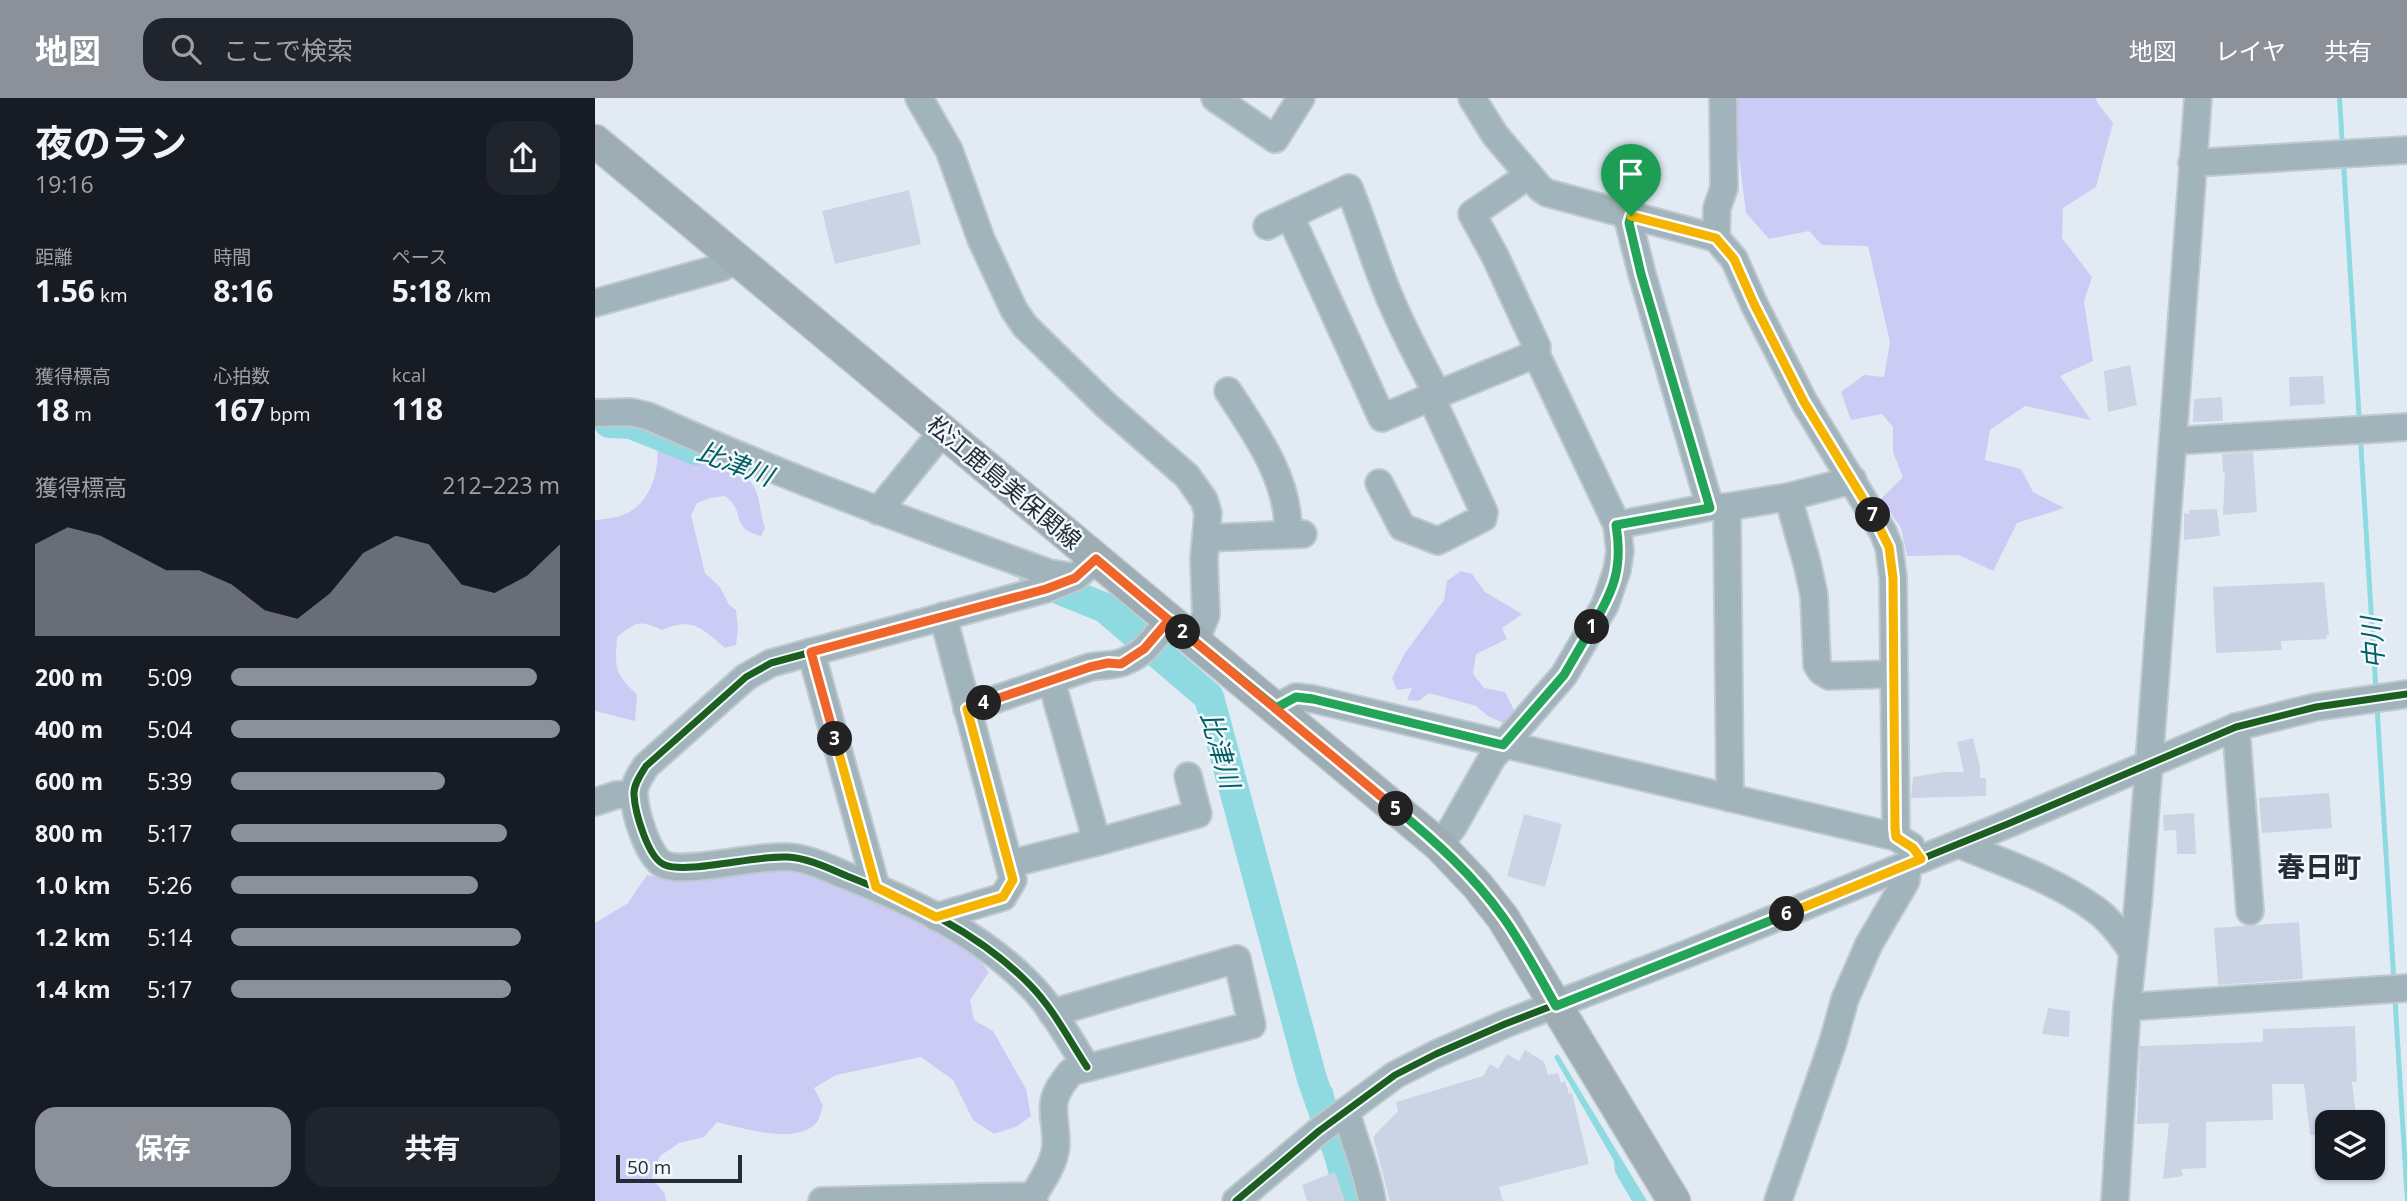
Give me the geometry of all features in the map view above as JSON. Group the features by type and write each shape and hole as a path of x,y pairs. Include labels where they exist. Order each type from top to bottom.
{"main road":[{"name":"松江鹿島美保関線","path":"595,141 942,432 1071,577 1156,636 1195,642 1440,845 1503,918 1674,1201"}],"street":[{"path":"919,98 949,150 981,239 1014,310 1025,326 1107,406 1187,476 1204,500 1208,513 1204,559 1206,615 1195,642"},
{"path":"1215,98 1275,139 1301,98"},
{"path":"1472,98 1495,135 1547,193 1716,238 1734,259 1804,402 1884,532 1889,547 1893,578 1892,674 1896,837"},
{"path":"1716,238 1717,208 1724,188 1723,98"},
{"path":"2115,1201 2127,1007 2149,764 2198,98"},
{"path":"2193,163 2407,150"},
{"path":"1440,845 1492,758 1564,675 1605,605 1619,560 1616,525 1536,354 1537,347 1495,256 1472,214 1529,175"},
{"path":"1379,482 1402,527 1438,541 1483,518 1484,512 1434,396 1391,300 1349,188 1279,221 1382,418 1434,396 1536,354"},
{"path":"1631,216 1629,223 1641,274 1719,508 1730,798"},
{"path":"595,303 723,267 734,257"},
{"path":"1207,538 1297,534 1266,449 1228,391"},
{"path":"595,413 631,412 648,416 765,467 1049,573 1071,577"},
{"path":"2173,441 2407,427"},
{"path":"878,510 942,432"},
{"path":"1616,525 1788,497 1853,480"},
{"path":"1788,497 1814,595 1817,665 1829,676 1892,674"},
{"path":"1071,577 943,616 771,663 746,677 646,766 633,794 644,840 653,857 664,865 683,867 786,857 807,860 876,887 979,942 1031,986 1087,1067"},
{"path":"936,917 1003,897 1013,880 943,616"},
{"path":"967,709 1090,667 1108,663 1121,664 1156,636"},
{"path":"811,652 876,887"},
{"path":"1051,680 1097,842"},
{"path":"1236,1201 1319,1131 1395,1075 1436,1054 1958,844 2236,727 2315,707 2401,695"},
{"path":"1276,708 1296,697 1313,699 1896,837 1913,848 1915,861 1906,881 1869,944 1845,999 1833,1042 1778,1201"},
{"path":"2236,727 2250,911"},
{"path":"1009,864 1198,814 1188,776"},
{"path":"595,802 616,795 633,794"},
{"path":"1958,844 2039,878 2077,898 2110,922 2133,951"},
{"path":"822,1201 1033,1198 1050,1166 1056,1147 1052,1106 1058,1087 1071,1072 1252,1024 1237,959 1052,1013"},
{"path":"2127,1007 2398,989"},
{"path":"1345,1112 1353,1139 1363,1158 1372,1201"}],"shaded area":[{"path":"1738,98 2096,98 2113,123 2096,187 2063,208 2062,238 2092,277 2084,301 2093,361 2060,376 2091,420 2025,406 1990,430 1985,460 2021,469 2033,492 2064,508 2017,523 1993,571 1959,555 1907,556 1901,528 1881,499 1903,477 1893,452 1893,427 1882,414 1851,420 1841,392 1864,375 1884,377 1890,342 1868,246 1822,245 1809,231 1769,239 1746,213 1736,134"},
{"path":"657,444 750,481 756,491 765,528 761,536 745,529 732,502 725,496 697,503 691,515 705,573 720,587 729,605 736,610 736,645 725,648 703,630 689,625 662,630 643,623 633,625 623,632 617,637 616,663 620,675 637,695 635,721 595,711 595,520 623,515 640,503 655,476"},
{"path":"1461,571 1472,574 1485,592 1522,614 1502,628 1507,639 1476,654 1473,674 1484,688 1505,692 1515,712 1509,726 1488,716 1476,706 1429,693 1419,701 1407,700 1412,688 1397,690 1392,678 1405,653 1444,600 1447,581"},
{"path":"804,869 840,881 968,945 989,972 970,1000 974,1020 993,1031 1026,1089 1031,1116 1018,1126 994,1134 973,1120 953,1080 921,1057 836,1075 814,1088 823,1106 820,1116 808,1129 797,1133 769,1133 717,1122 704,1137 679,1143 660,1156 652,1178 665,1194 666,1201 595,1201 595,923 628,903 647,875 679,881 728,873"}],"water":[{"name":"中川","path":"2337,98 2342,98 2407,1154 2407,1201 2404,1186"},
{"path":"1558,1054 1647,1201 1632,1201 1615,1172 1614,1161 1554,1057"},
{"path":"1332,1087 1358,1201 1346,1201 1315,1100"}],"building":[{"path":"909,190 921,244 835,264 822,211"},
{"path":"2130,365 2137,405 2108,412 2104,371"},
{"path":"2323,376 2325,404 2290,406 2289,377"},
{"path":"2222,397 2223,421 2193,422 2194,399"},
{"path":"2253,452 2257,512 2223,515 2225,473 2222,454"},
{"path":"2217,509 2220,536 2184,540 2184,513 2189,514 2189,510"},
{"path":"2324,582 2329,635 2326,635 2327,639 2281,641 2282,650 2216,653 2213,587"},
{"path":"1973,738 1980,778 1986,778 1986,796 1911,798 1913,777 1964,772 1957,742"},
{"path":"2329,793 2332,828 2262,833 2259,798"},
{"path":"2194,813 2196,854 2177,854 2176,830 2164,831 2163,815"},
{"path":"1524,814 1562,824 1545,887 1507,876"},
{"path":"2299,922 2303,979 2218,985 2214,928"},
{"path":"2048,1008 2070,1011 2069,1037 2042,1034"},
{"path":"2355,1026 2357,1082 2352,1082 2356,1110 2315,1110 2315,1134 2310,1135 2304,1084 2272,1084 2273,1120 2206,1122 2206,1168 2181,1169 2183,1176 2163,1179 2169,1123 2137,1124 2140,1046 2263,1042 2263,1029"},
{"path":"1525,1050 1544,1062 1548,1075 1558,1073 1561,1083 1565,1081 1569,1094 1572,1093 1589,1164 1499,1187 1503,1201 1390,1201 1373,1137 1398,1111 1396,1102 1483,1076 1490,1064 1498,1069 1507,1054 1519,1061"},
{"path":"1335,1172 1345,1201 1307,1201 1302,1185"}],"waterway":[{"name":"比津川","path":"609,423 631,424 696,450"},
{"name":"比津川","path":"1034,579 1105,608 1209,697 1312,1079 1340,1158 1351,1201"}],"cycle path":[{"path":"1087,1067 1038,993 1010,966 967,934 896,897 803,859 774,857 705,866 665,865 653,854 643,834 634,791 646,766 746,677 771,663 1046,589 1075,577 1096,560"},
{"path":"1236,1201 1319,1131 1395,1075 1505,1024 1687,954 2010,823 2236,727 2316,707 2407,694"}],"district":[{"name":"春日町","path":"2319,867"}],"route":[{"path":"1631,216 1703,233 1716,238 1726,247 1804,402 1884,532 1893,578 1892,674 1896,837 1913,848 1921,859 1556,1006 1503,918 1440,845 1169,620 1137,656 1121,664 1108,663 1090,667 967,709 1013,880 1003,897 936,917 876,887 811,652 1046,589 1075,578 1096,559 1276,708 1296,697 1313,699 1503,745 1564,675 1605,605 1618,570 1620,551 1616,525 1710,508 1641,274 1629,223 1631,216"}]}
